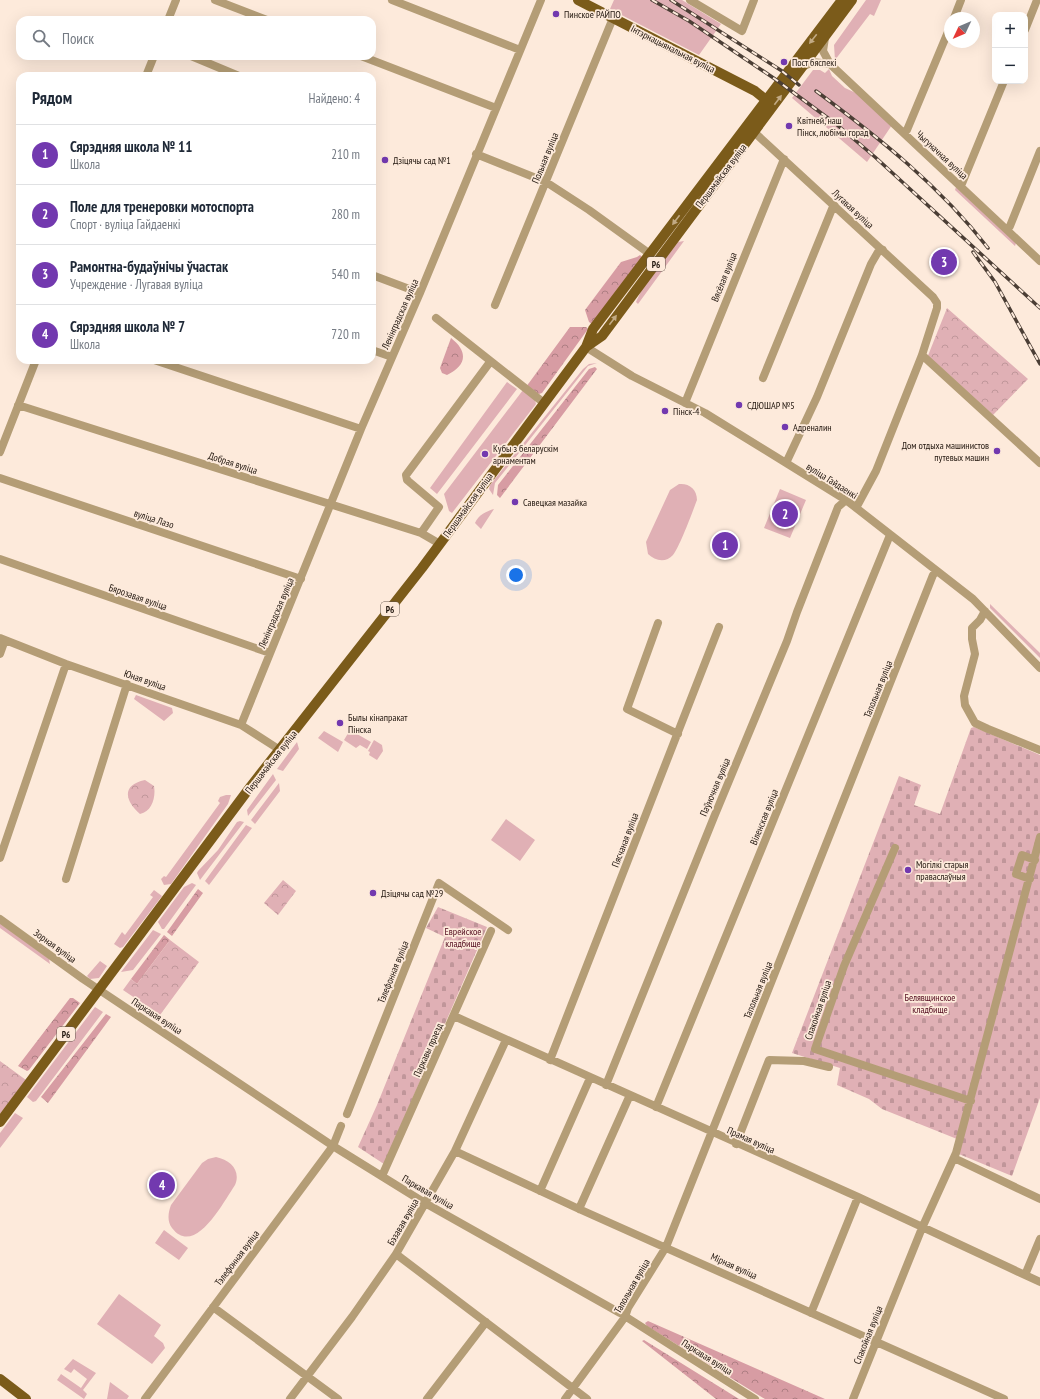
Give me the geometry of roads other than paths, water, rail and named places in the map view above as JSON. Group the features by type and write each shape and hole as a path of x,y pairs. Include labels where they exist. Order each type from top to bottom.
{"main road":[{"name":"Інтэрнацыянальная вуліца","path":"578,0 755,91 766,100"},
{"name":"Першамайская вуліца","path":"0,1122 280,750 440,544 586,347 593,330 842,0"},
{"name":"Першамайская вуліца","path":"586,347 602,336 852,0"},
{"path":"0,1379 26,1399"}],"street":[{"path":"170,16 176,0"},
{"path":"215,0 257,16"},
{"path":"392,0 520,50"},
{"name":"Ленінградская вуліца","path":"241,725 245,711 301,579 361,429 420,292 541,0"},
{"path":"690,0 742,31 754,0"},
{"path":"957,12 962,0"},
{"path":"1028,22 1037,0"},
{"name":"Польная вуліца","path":"495,305 613,18"},
{"name":"Чыгуначная вуліца","path":"825,38 823,51 830,64 1040,261"},
{"path":"904,133 907,130 944,41"},
{"path":"148,72 152,60"},
{"path":"201,60 229,72"},
{"path":"371,60 496,108"},
{"path":"804,66 813,62 830,64"},
{"path":"961,186 1003,84"},
{"name":"Лугавая вуліца","path":"754,132 933,297 937,303 937,308 922,355"},
{"path":"1007,230 1040,152"},
{"path":"476,154 546,182 589,210 650,254"},
{"name":"Вясёлая вуліца","path":"685,403 784,159"},
{"path":"763,378 832,209 835,206"},
{"path":"786,463 816,396 871,264 878,252 883,250"},
{"path":"376,276 420,292"},
{"path":"436,318 544,403"},
{"name":"вуліца Гайдаенкі","path":"586,347 632,376 705,413 846,500 937,570 985,611 1040,668"},
{"path":"376,351 392,357"},
{"path":"856,508 876,471 922,355 1040,463"},
{"path":"421,534 439,507 407,480 406,475 490,362"},
{"path":"0,452 34,364"},
{"path":"166,364 361,429"},
{"name":"Добрая вуліца","path":"18,405 421,534 440,544"},
{"name":"вуліца Лазо","path":"0,478 301,579"},
{"name":"Паўночная вуліца","path":"606,1085 787,641 796,612 838,507 846,500"},
{"name":"Віленская вуліца","path":"656,1107 890,535"},
{"name":"Бярозавая вуліца","path":"0,559 270,654"},
{"name":"Тапольная вуліца","path":"565,1399 625,1317 628,1308 666,1247 933,575 937,570"},
{"path":"985,611 980,620 972,628 972,639 975,654 964,696 965,705 975,722 1040,750"},
{"path":"658,623 627,710 678,734"},
{"name":"Пясчаная вуліца","path":"550,1060 719,627"},
{"path":"0,654 2,639"},
{"name":"Юная вуліца","path":"2,639 66,664 241,725 280,750"},
{"path":"0,858 66,664"},
{"path":"66,879 127,684"},
{"name":"Спакойная вуліца","path":"853,1399 922,1228 954,1158 971,1101 1040,837"},
{"name":"Спакойная вуліца","path":"895,848 844,966 815,1049 971,1101"},
{"path":"1030,879 1016,874 1022,855 1035,860"},
{"name":"Тэлефонная вуліца","path":"347,1114 439,883 508,930"},
{"name":"Зорная вуліца","path":"0,919 99,990"},
{"name":"Паркавы праезд","path":"382,1176 491,931"},
{"name":"Паркавая вуліца","path":"99,990 332,1146 425,1202 625,1317 755,1399"},
{"name":"Прамая вуліца","path":"454,1016 656,1107 712,1134 858,1198 1040,1282"},
{"name":"Бэзавая вуліца","path":"290,1399 352,1317 396,1254 455,1151 506,1040"},
{"path":"736,1144 768,1060 804,1061 829,1067"},
{"path":"540,1191 590,1078"},
{"path":"579,1209 630,1096"},
{"name":"Тэлефонная вуліца","path":"145,1399 332,1146 341,1126"},
{"name":"Мірная вуліца","path":"455,1151 579,1209 1004,1399"},
{"path":"954,1158 1040,1199"},
{"path":"811,1313 858,1198"},
{"path":"1025,1275 1040,1239"},
{"path":"396,1254 587,1399"},
{"path":"213,1307 338,1399"},
{"path":"427,1399 486,1322"}],"railway":[{"path":"652,0 689,21 775,79 836,124 875,157 1040,308"},
{"path":"671,0 782,71 799,85"},
{"path":"816,91 862,126 929,183 950,204 988,248"},
{"path":"973,252 995,282 1040,364"}],"place":[{"name":"Пинское РАЙПО","path":"556,14"},
{"name":"Пост бяспекі","path":"784,62"},
{"name":"Квітней, наш Пінск, любімы горад","path":"789,126"},
{"name":"Дзіцячы сад №1","path":"385,160"},
{"name":"Рамонтна-будаўнічы ўчастак","path":"944,262"},
{"name":"СДЮШАР №5","path":"739,405"},
{"name":"Пінск-4","path":"665,411"},
{"name":"Адреналин","path":"785,427"},
{"name":"Дом отдыха машинистов путевых машин","path":"997,451"},
{"name":"Кубы з беларускім арнаментам","path":"485,454"},
{"name":"Савецкая мазайка","path":"515,502"},
{"name":"Поле для тренеровки мотоспорта","path":"785,514"},
{"name":"Сярэдняя школа № 11","path":"725,545"},
{"name":"Былы кінапракат Пінска","path":"340,723"},
{"name":"Могілкі старыя праваслаўныя","path":"908,870"},
{"name":"Дзіцячы сад №29","path":"373,893"},
{"name":"Сярэдняя школа № 7","path":"162,1185"}],"park label":[{"name":"Еврейское кладбище","path":"463,936"},
{"name":"Белявщинское кладбище","path":"930,1002"}]}
